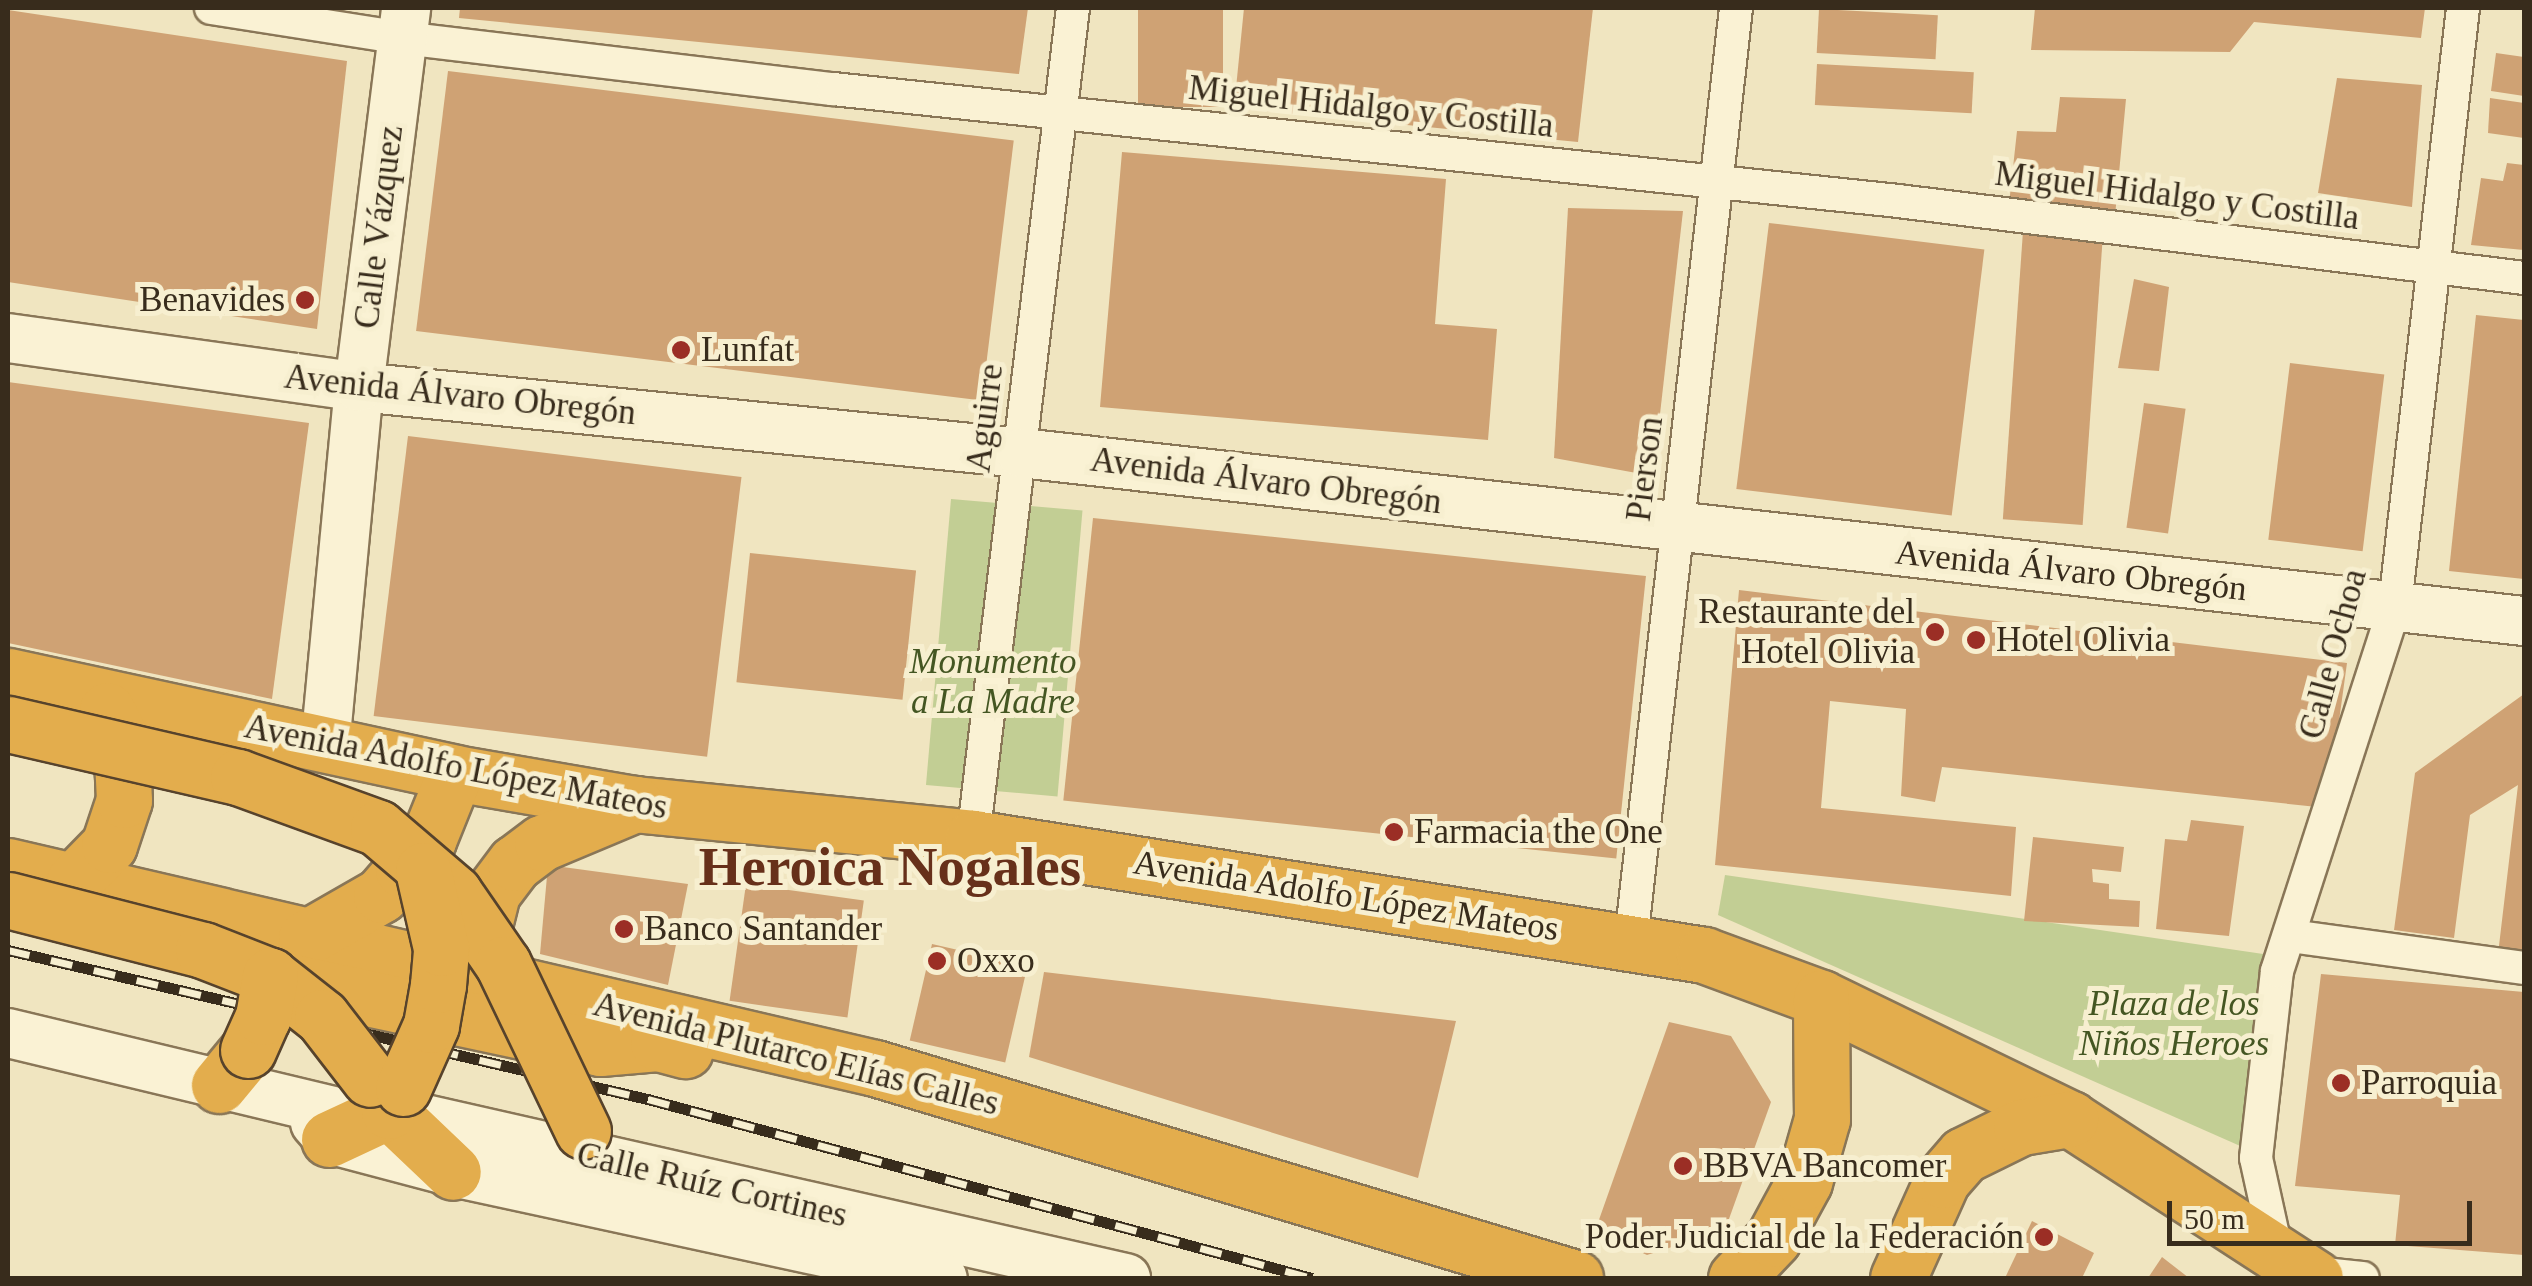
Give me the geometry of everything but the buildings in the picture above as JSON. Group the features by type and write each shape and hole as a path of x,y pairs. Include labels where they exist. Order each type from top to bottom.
{"highway":[{"name":"Avenida Adolfo López Mateos","path":"8,676 455,773 635,804 973,838 1631,940 1704,955 1821,998 2070,1119 2299,1266"},
{"path":"74,881 110,845 124,800 121,739 97,696"},
{"path":"8,724 310,800 378,828 454,893 502,964 590,1145"},
{"path":"233,1067 263,1017 288,957 392,882 428,840 455,773"},
{"path":"472,979 483,916 514,863 542,843 635,804"},
{"path":"312,1120 387,1093 431,1025 441,948 420,860"},
{"name":"Avenida Plutarco Elías Calles","path":"8,866 74,881 288,957 472,979 876,1068 1575,1278"},
{"path":"8,900 203,950 288,957"},
{"path":"8,921 522,1034 600,1048 658,1043 1177,1170 1504,1278"},
{"path":"288,957 322,1017 453,1172"},
{"path":"1736,1278 1773,1240 1804,1182 1822,1118 1821,998"},
{"path":"1898,1278 1942,1180 1964,1154 2021,1127 2070,1119"}],"street":[{"name":"Miguel Hidalgo y Costilla","path":"211,8 405,23 1060,115 1718,182 2524,278"},
{"name":"Aguirre","path":"973,838 1073,8"},
{"name":"Pierson","path":"1631,940 1736,8"},
{"name":"Calle Ochoa","path":"2299,1266 2256,1158 2277,971 2395,605 2463,8"},
{"name":"Calle Vázquez","path":"325,746 359,387 405,23"},
{"name":"Avenida Álvaro Obregón","path":"8,338 359,387 1021,453 2524,621"},
{"path":"2291,936 2524,968"},
{"name":"Calle Ruíz Cortines","path":"8,1033 233,1067 312,1120 453,1172 943,1278"},
{"name":"Calle Ruíz Cortines","path":"387,1093 1126,1278"},
{"path":"2299,1266 2363,1278"}],"green space":[{"name":"Monumento a La Madre","path":"951,499 1082,511 1057,796 926,785"},
{"name":"Plaza de los Niños Heroes","path":"1725,875 2270,955 2247,1149 1718,915"}],"railway":[{"path":"8,950 648,1099 1312,1278"}],"place":[{"name":"Benavides","path":"305,300"},
{"name":"Lunfat","path":"681,350"},
{"name":"Restaurante del Hotel Olivia","path":"1935,632"},
{"name":"Hotel Olivia","path":"1976,640"},
{"name":"Farmacia the One","path":"1394,832"},
{"name":"Banco Santander","path":"624,929"},
{"name":"Oxxo","path":"937,961"},
{"name":"Parroquia","path":"2341,1083"},
{"name":"BBVA Bancomer","path":"1683,1166"},
{"name":"Poder Judicial de la Federación","path":"2044,1237"}],"district":[{"name":"Heroica Nogales","path":"890,867"}]}
